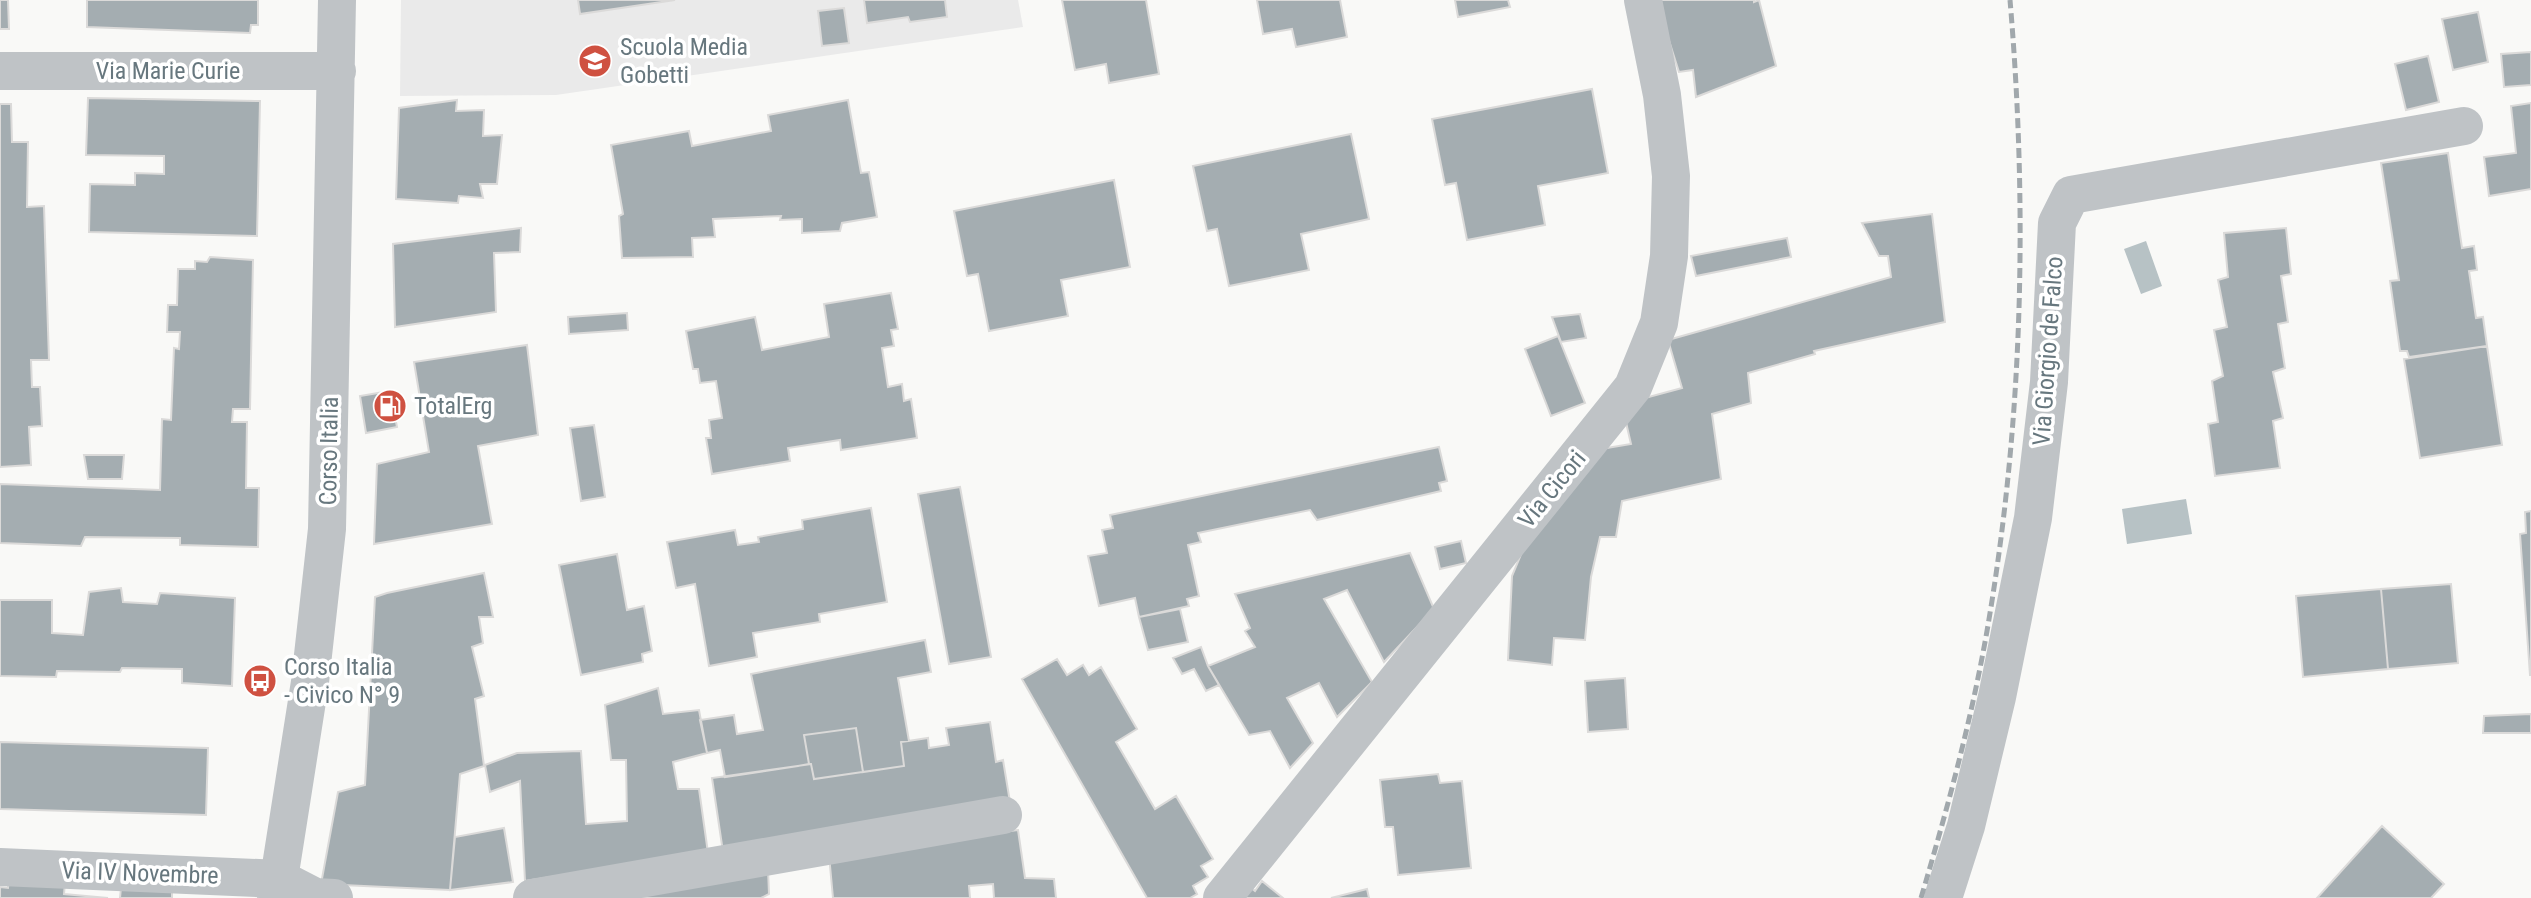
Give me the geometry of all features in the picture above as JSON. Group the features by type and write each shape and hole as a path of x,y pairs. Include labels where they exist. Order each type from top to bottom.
{"street":[{"name":"Corso Italia","path":"278,888 310,682 327,529 337,0"},
{"name":"Via Cicori","path":"1222,898 1633,387 1659,323 1670,256 1671,176 1662,95 1643,0"},
{"name":"Via Marie Curie","path":"0,71 337,71"},
{"name":"Via Giorgio de Falco","path":"1944,898 1966,826 1997,697 2033,518 2049,382 2057,223 2071,195 2464,126"},
{"path":"532,898 1003,815"},
{"name":"Via IV Novembre","path":"0,867 278,888"},
{"path":"278,888 315,897 334,898"}],"shaded area":[{"name":"Scuola Media Gobetti","path":"401,0 1018,0 1023,27 556,95 400,96"},
{"path":"2146,241 2162,286 2141,294 2124,249"},
{"path":"2186,499 2192,534 2127,544 2122,509"}],"building":[{"path":"0,0 8,0 9,29 0,29"},
{"path":"87,0 258,0 258,25 251,25 250,33 87,27"},
{"path":"578,0 675,0 580,14"},
{"path":"864,0 945,0 947,17 910,22 908,17 867,23"},
{"path":"1062,0 1146,0 1159,74 1109,83 1106,64 1075,70"},
{"path":"1257,0 1340,0 1347,37 1296,47 1292,29 1263,34"},
{"path":"1455,0 1508,0 1510,7 1458,17"},
{"path":"1656,0 1759,0 1776,66 1696,97 1693,70 1679,72"},
{"path":"844,8 849,43 822,46 818,11"},
{"path":"2478,12 2488,62 2453,70 2442,19"},
{"path":"2531,52 2531,85 2504,87 2501,54"},
{"path":"2428,56 2439,102 2406,110 2395,64"},
{"path":"1592,89 1608,173 1538,186 1545,225 1467,240 1456,183 1445,185 1432,119"},
{"path":"88,98 260,101 257,236 89,232 90,184 135,185 135,173 164,174 164,156 86,155"},
{"path":"457,100 456,111 484,110 483,136 502,135 497,184 480,184 483,198 459,196 458,203 396,199 399,108"},
{"path":"848,100 861,173 869,172 877,217 842,223 840,231 802,233 802,219 780,220 781,216 713,219 715,237 692,238 693,257 622,258 619,216 623,214 611,145 689,131 692,146 771,131 768,115"},
{"path":"2531,103 2531,189 2489,196 2484,157 2516,153 2511,106"},
{"path":"0,104 11,104 12,142 28,142 27,207 44,206 49,360 31,360 32,387 40,387 42,426 29,427 31,465 0,467"},
{"path":"1351,134 1369,219 1301,234 1309,270 1229,286 1217,229 1207,231 1193,166"},
{"path":"2448,153 2462,248 2474,246 2477,270 2469,271 2476,318 2483,317 2487,346 2409,357 2407,351 2400,351 2390,281 2399,280 2381,163"},
{"path":"1114,180 1130,267 1061,280 1068,316 989,331 978,274 967,276 954,211"},
{"path":"1932,214 1945,322 1814,351 1815,354 1748,373 1751,403 1712,414 1721,479 1622,501 1616,537 1600,537 1591,577 1585,640 1554,638 1552,665 1508,660 1512,576 1537,516 1595,450 1631,444 1625,418 1630,402 1682,388 1668,340 1891,277 1888,256 1879,256 1862,223"},
{"path":"521,228 520,252 494,253 496,312 395,327 393,244"},
{"path":"2286,228 2291,274 2281,276 2288,322 2278,324 2285,368 2273,372 2283,418 2273,421 2280,468 2215,476 2208,424 2218,422 2212,381 2223,376 2214,330 2227,327 2218,280 2228,277 2224,233"},
{"path":"1787,238 1791,257 1696,276 1691,256"},
{"path":"210,257 253,260 250,409 233,409 232,422 247,422 246,488 259,488 258,547 180,545 180,538 85,537 81,546 0,543 0,484 160,490 162,419 171,420 174,348 179,349 180,332 167,332 168,305 177,305 178,269 195,269 195,261 207,262"},
{"path":"891,293 898,329 891,330 894,346 882,348 888,387 902,384 904,401 911,399 917,438 841,450 840,440 788,448 790,461 712,474 706,438 711,438 709,420 722,418 716,381 700,383 698,369 693,369 686,331 755,317 762,350 829,337 824,304"},
{"path":"627,313 628,330 569,334 568,317"},
{"path":"1580,314 1586,338 1561,342 1552,317"},
{"path":"1558,336 1585,403 1551,416 1525,349"},
{"path":"527,345 538,435 478,446 492,524 374,544 377,464 429,452 414,362"},
{"path":"2487,346 2502,445 2420,458 2404,359"},
{"path":"390,391 397,427 366,433 360,396"},
{"path":"594,425 605,497 581,501 570,428"},
{"path":"1439,447 1447,481 1439,483 1441,491 1317,520 1310,510 1198,533 1201,542 1188,545 1199,596 1187,599 1189,606 1139,617 1135,598 1099,606 1088,556 1107,553 1102,530 1113,528 1110,515"},
{"path":"84,455 124,455 122,479 88,479"},
{"path":"960,487 991,657 949,664 918,494"},
{"path":"871,508 887,602 819,614 820,622 753,633 757,657 709,666 695,584 676,588 667,542 735,530 738,545 759,542 758,537 803,529 802,520"},
{"path":"2531,511 2530,675 2520,534 2526,533 2525,512"},
{"path":"1461,541 1466,563 1440,569 1435,547"},
{"path":"1410,553 1434,609 1384,662 1347,590 1324,599 1372,682 1337,717 1319,683 1287,698 1313,743 1290,768 1270,731 1249,735 1208,666 1255,647 1245,631 1250,628 1235,594"},
{"path":"617,554 627,610 644,606 652,651 642,654 643,662 581,675 559,565"},
{"path":"484,573 493,617 479,617 483,643 472,647 484,696 475,699 484,766 460,774 450,890 321,884 338,792 365,785 375,597"},
{"path":"2451,584 2458,663 2388,669 2381,589"},
{"path":"121,588 123,602 157,604 160,593 235,598 232,686 182,683 182,669 122,668 120,672 57,671 56,677 0,676 0,600 52,600 52,633 83,635 89,592"},
{"path":"2381,589 2388,669 2303,677 2296,596"},
{"path":"1180,609 1188,642 1148,650 1139,617"},
{"path":"925,640 931,672 898,678 909,741 901,742 904,766 863,772 856,728 804,735 809,764 798,766 725,777 720,750 707,753 700,720 734,715 737,734 763,730 751,674"},
{"path":"1201,647 1219,685 1206,691 1194,669 1182,674 1173,658"},
{"path":"1057,659 1067,675 1083,665 1089,675 1101,667 1137,729 1116,742 1155,809 1176,796 1213,859 1201,866 1208,877 1193,886 1197,894 1190,898 1147,898 1022,679"},
{"path":"1625,678 1628,729 1588,732 1585,681"},
{"path":"658,688 663,714 699,710 707,753 673,762 678,789 699,789 708,853 525,881 520,781 490,792 485,765 517,753 581,751 586,824 627,821 626,760 611,760 605,705"},
{"path":"2531,714 2531,733 2483,733 2484,716"},
{"path":"990,722 996,762 1003,760 1010,802 723,852 712,778 811,764 814,779 904,766 901,742 928,738 929,748 949,745 946,728"},
{"path":"856,728 863,772 814,779 804,735"},
{"path":"0,742 208,748 206,815 0,809"},
{"path":"1438,774 1440,783 1462,781 1471,868 1398,875 1393,827 1385,827 1380,780"},
{"path":"2382,826 2444,884 2431,898 2317,898"},
{"path":"504,828 513,882 450,890 455,837"},
{"path":"1018,830 1025,878 1054,879 1056,898 994,898 993,884 969,886 970,898 833,898 829,855"},
{"path":"768,869 769,894 761,898 572,898"},
{"path":"9,878 65,883 64,894 108,898 0,898 0,887 8,888"},
{"path":"1262,881 1283,898 1238,898 1249,886 1255,891"},
{"path":"121,888 172,892 172,898 120,898"},
{"path":"1367,889 1369,898 1331,898"}],"railway":[{"path":"1921,898 1958,766 1981,665 1999,553 2008,474 2015,395 2020,237 2016,79 2010,0"}],"place":[{"name":"Scuola Media Gobetti","path":"595,61"},
{"name":"TotalErg","path":"390,406"},
{"name":"Corso Italia - Civico N° 9","path":"260,681"}]}
